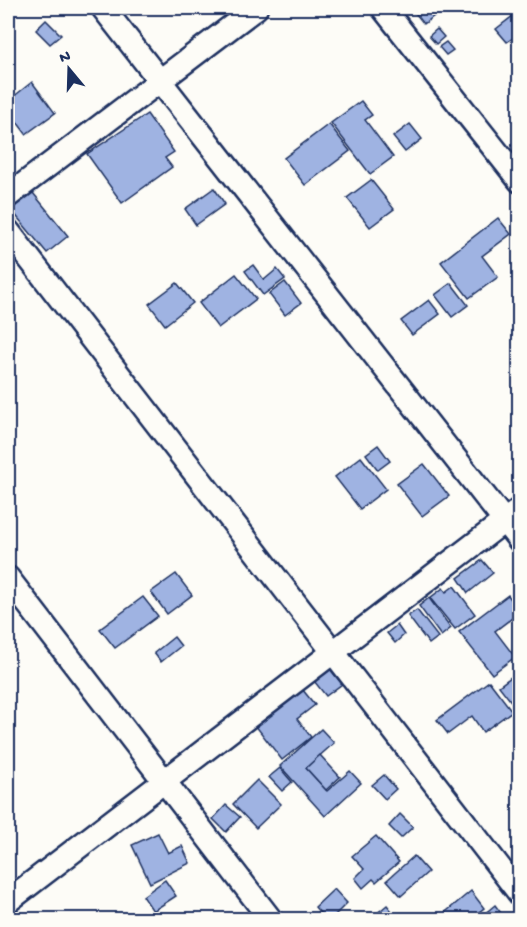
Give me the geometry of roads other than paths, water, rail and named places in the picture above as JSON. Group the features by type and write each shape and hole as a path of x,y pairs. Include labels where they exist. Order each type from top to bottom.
{"street":[{"path":"103,8 159,82 512,516 519,541"},
{"path":"8,196 256,8"},
{"path":"383,8 519,181"},
{"path":"8,231 334,651 519,894"},
{"path":"8,902 512,516"},
{"path":"8,578 271,920"}]}
